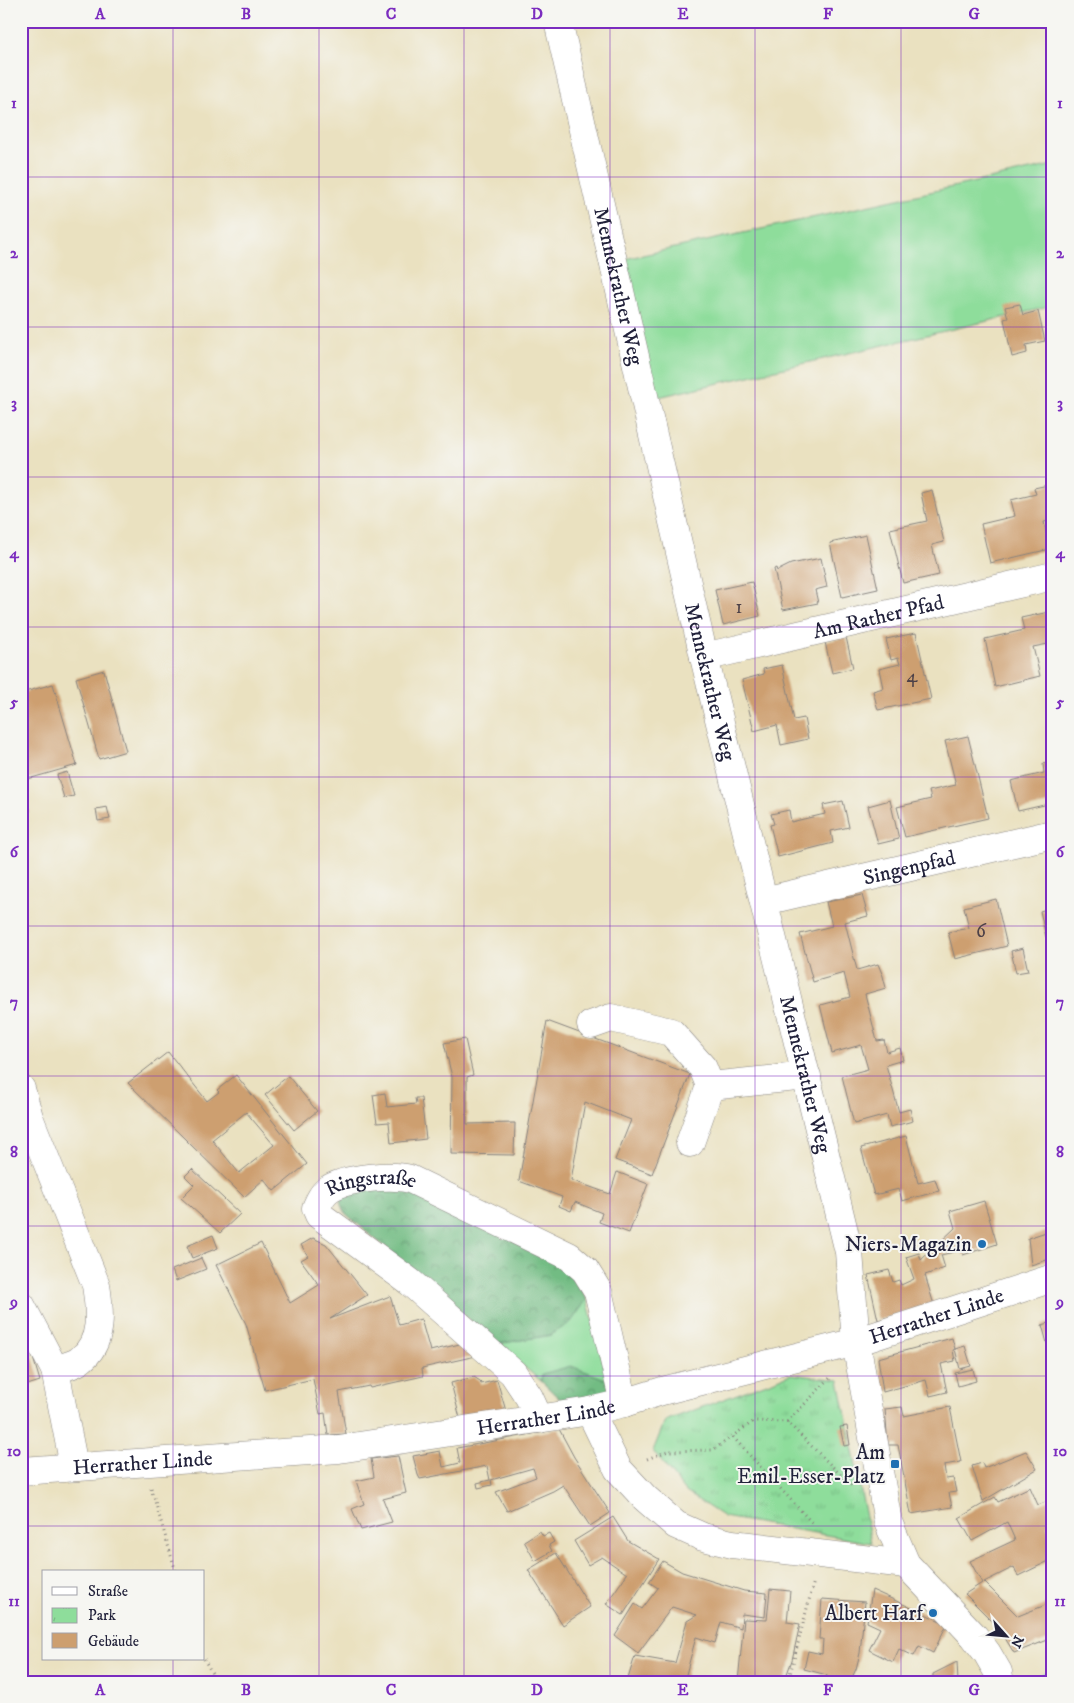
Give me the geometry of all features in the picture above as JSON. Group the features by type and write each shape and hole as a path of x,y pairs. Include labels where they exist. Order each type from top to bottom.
{"street":[{"name":"Mennekrather Weg","path":"558,21 704,657 849,1252 857,1352"},
{"name":"Am Rather Pfad","path":"704,657 1053,576"},
{"name":"Singenpfad","path":"764,901 1053,834"},
{"path":"592,1025 612,1018 671,1032 703,1068 710,1086 690,1143"},
{"path":"710,1086 806,1076"},
{"path":"21,1089 29,1117 96,1285 100,1309 98,1332 92,1349 79,1362 55,1370"},
{"name":"Ringstraße","path":"539,1419 529,1397 513,1373 410,1282 319,1215 316,1208 322,1196 330,1188 378,1176 410,1179 570,1256 585,1270 598,1291 624,1403"},
{"name":"Herrather Linde","path":"21,1471 143,1461 339,1449 590,1412 662,1390 857,1352 1053,1278"},
{"path":"21,1305 55,1370 74,1466"},
{"path":"857,1352 888,1522 906,1564 974,1636 998,1672 1000,1682"},
{"path":"590,1412 618,1469 645,1498 676,1526 732,1544 906,1564"}],"path":[{"path":"787,1422 857,1352"},
{"path":"618,1469 668,1451 713,1450 754,1421 787,1422 854,1488"},
{"path":"733,1437 832,1556 788,1682"},
{"path":"143,1461 175,1570"},
{"path":"205,1660 217,1682"}],"green space":[{"path":"1053,165 1053,306 654,398 620,260"},
{"path":"397,1182 560,1263 577,1282 587,1299 571,1322 551,1335 497,1344 345,1213 341,1205 341,1196"},
{"path":"587,1299 608,1380 542,1374 541,1381 497,1344 551,1335"},
{"path":"571,1366 608,1380 610,1394 568,1407 541,1381 542,1374"},
{"path":"791,1374 839,1380 871,1543 724,1517 686,1492 653,1451 665,1421"}],"building":[{"path":"1020,304 1023,315 1038,311 1045,341 1026,345 1027,353 1012,357 1004,319 1008,318 1005,307"},
{"path":"1053,484 1053,520 1044,522 1050,549 990,563 981,524 1015,516 1011,500 1036,494 1034,488"},
{"path":"932,490 944,542 932,545 939,575 903,583 890,529 927,521 921,493"},
{"path":"866,535 878,589 842,597 830,543"},
{"path":"821,558 827,587 815,590 818,603 783,610 774,569 776,568 777,571 791,564"},
{"path":"752,582 760,616 723,625 715,590"},
{"path":"1049,612 1053,627 1053,643 1033,647 1040,676 995,687 985,639 1024,630 1021,618"},
{"path":"916,633 931,699 878,710 873,691 883,688 879,669 900,664 898,658 891,660 886,639"},
{"path":"846,637 853,668 832,673 825,642"},
{"path":"782,665 794,720 804,718 808,739 781,745 777,725 754,731 742,680 764,674 763,669"},
{"path":"104,670 126,751 99,759 76,678"},
{"path":"53,684 77,765 21,781 21,693"},
{"path":"968,736 988,818 905,837 897,807 931,799 929,791 956,785 945,741"},
{"path":"1053,762 1053,790 1050,790 1053,803 1018,811 1011,781 1044,773 1043,764"},
{"path":"67,772 74,796 64,798 57,775"},
{"path":"890,800 899,839 878,844 868,806"},
{"path":"843,801 849,827 831,831 833,843 778,857 770,825 774,824 771,814 789,810 791,822 825,814 823,805"},
{"path":"27,803 29,812 21,814 21,805"},
{"path":"107,807 110,819 98,821 96,809"},
{"path":"862,895 868,916 845,922 857,970 878,964 883,976 886,988 865,994 877,1041 884,1040 887,1052 900,1048 903,1060 886,1065 899,1112 910,1109 913,1121 890,1127 887,1115 854,1124 842,1076 868,1069 861,1045 832,1053 820,1005 850,997 844,973 813,982 800,934 832,926 826,902"},
{"path":"996,899 1007,946 955,959 948,932 969,928 964,907"},
{"path":"1053,907 1053,936 1046,937 1040,911"},
{"path":"1023,948 1028,971 1016,973 1011,951"},
{"path":"547,1021 690,1074 652,1174 615,1160 631,1120 585,1102 571,1180 610,1194 617,1172 648,1184 629,1233 599,1222 602,1213 575,1202 571,1211 559,1206 562,1197 519,1181"},
{"path":"465,1039 473,1075 467,1077 467,1124 515,1123 514,1155 451,1154 452,1077 444,1043"},
{"path":"168,1052 207,1101 219,1092 217,1090 236,1075 307,1164 274,1191 264,1179 244,1197 128,1083","holes":["246,1112 274,1145 239,1173 212,1140"]},
{"path":"288,1076 317,1111 294,1130 265,1095"},
{"path":"385,1093 387,1107 416,1104 415,1098 421,1098 426,1139 391,1143 389,1122 377,1123 373,1095"},
{"path":"906,1136 918,1183 935,1179 939,1191 902,1201 899,1189 874,1195 861,1148"},
{"path":"192,1169 240,1214 220,1233 181,1198 194,1185 185,1176"},
{"path":"984,1201 997,1244 963,1255 962,1250 941,1255 945,1268 925,1275 934,1305 878,1320 868,1275 889,1270 893,1282 899,1280 901,1285 914,1279 906,1257 919,1253 921,1260 955,1228 950,1211"},
{"path":"1049,1231 1053,1242 1053,1258 1031,1265 1028,1238"},
{"path":"213,1235 218,1248 192,1258 187,1246"},
{"path":"313,1238 326,1244 367,1295 330,1319 390,1296 399,1325 421,1319 430,1351 464,1343 476,1356 422,1368 423,1376 370,1388 369,1386 339,1392 346,1434 328,1435 325,1413 320,1414 313,1379 265,1390 246,1324 216,1265 261,1243 290,1303 319,1285 301,1260 308,1256 301,1245"},
{"path":"201,1258 206,1269 176,1281 172,1270"},
{"path":"21,1318 40,1381 21,1387"},
{"path":"1053,1322 1053,1356 1051,1357 1042,1325"},
{"path":"952,1338 955,1349 953,1350 955,1361 941,1364 947,1392 930,1396 926,1380 883,1392 878,1358"},
{"path":"965,1346 971,1366 960,1369 955,1349"},
{"path":"973,1369 976,1381 958,1386 955,1373"},
{"path":"474,1377 481,1384 497,1380 506,1411 461,1422 451,1383"},
{"path":"902,1407 904,1416 950,1407 961,1462 944,1465 946,1479 953,1478 956,1492 949,1493 952,1507 911,1514 898,1445 888,1445 885,1409"},
{"path":"847,1426 850,1445 844,1446 840,1427"},
{"path":"559,1429 574,1457 610,1513 590,1526 563,1485 507,1511 496,1492 536,1477 533,1468 491,1480 492,1485 478,1488 477,1483 490,1480 487,1466 420,1479 413,1456 440,1451 443,1467 460,1463 457,1448"},
{"path":"1026,1451 1037,1469 983,1501 972,1466 982,1463 984,1468"},
{"path":"398,1456 406,1493 383,1499 392,1522 361,1530 352,1509 364,1504 356,1481 374,1477 371,1459"},
{"path":"1030,1487 1038,1505 1053,1499 1053,1522 1047,1525 1053,1540 1053,1559 1018,1576 1014,1567 984,1582 1018,1616 1053,1602 1053,1638 1014,1653 999,1628 965,1594 982,1583 970,1561 1015,1540 1007,1522 972,1541 959,1518 995,1497 998,1502"},
{"path":"613,1517 628,1541 659,1559 623,1615 606,1604 627,1574 602,1557 588,1565 574,1541"},
{"path":"540,1531 543,1536 549,1533 554,1542 549,1545 552,1551 535,1561 524,1541"},
{"path":"556,1553 590,1607 563,1625 528,1570"},
{"path":"663,1561 682,1572 744,1591 767,1593 765,1617 742,1614 741,1628 721,1622 715,1643 696,1637 684,1682 627,1682 635,1656 675,1663 687,1621 697,1615 672,1607 638,1653 615,1636 635,1604 642,1609 658,1588 649,1582"},
{"path":"770,1589 790,1591 787,1622 800,1624 792,1660 784,1682 738,1682 744,1619 767,1620"},
{"path":"872,1590 947,1624 933,1653 919,1646 914,1656 899,1649 893,1662 869,1650 880,1628 867,1622"},
{"path":"822,1599 865,1602 860,1653 850,1682 829,1682 825,1680 827,1675 804,1669 808,1651 822,1654 823,1639 819,1639"},
{"path":"957,1662 958,1682 933,1682 933,1674"}],"waterway":[{"path":"1035,1682 1053,1673"}],"place":[{"name":"Niers-Magazin","path":"982,1244"},
{"name":"Am Emil-Esser-Platz","path":"895,1464"},
{"name":"Albert Harf","path":"933,1613"}]}
